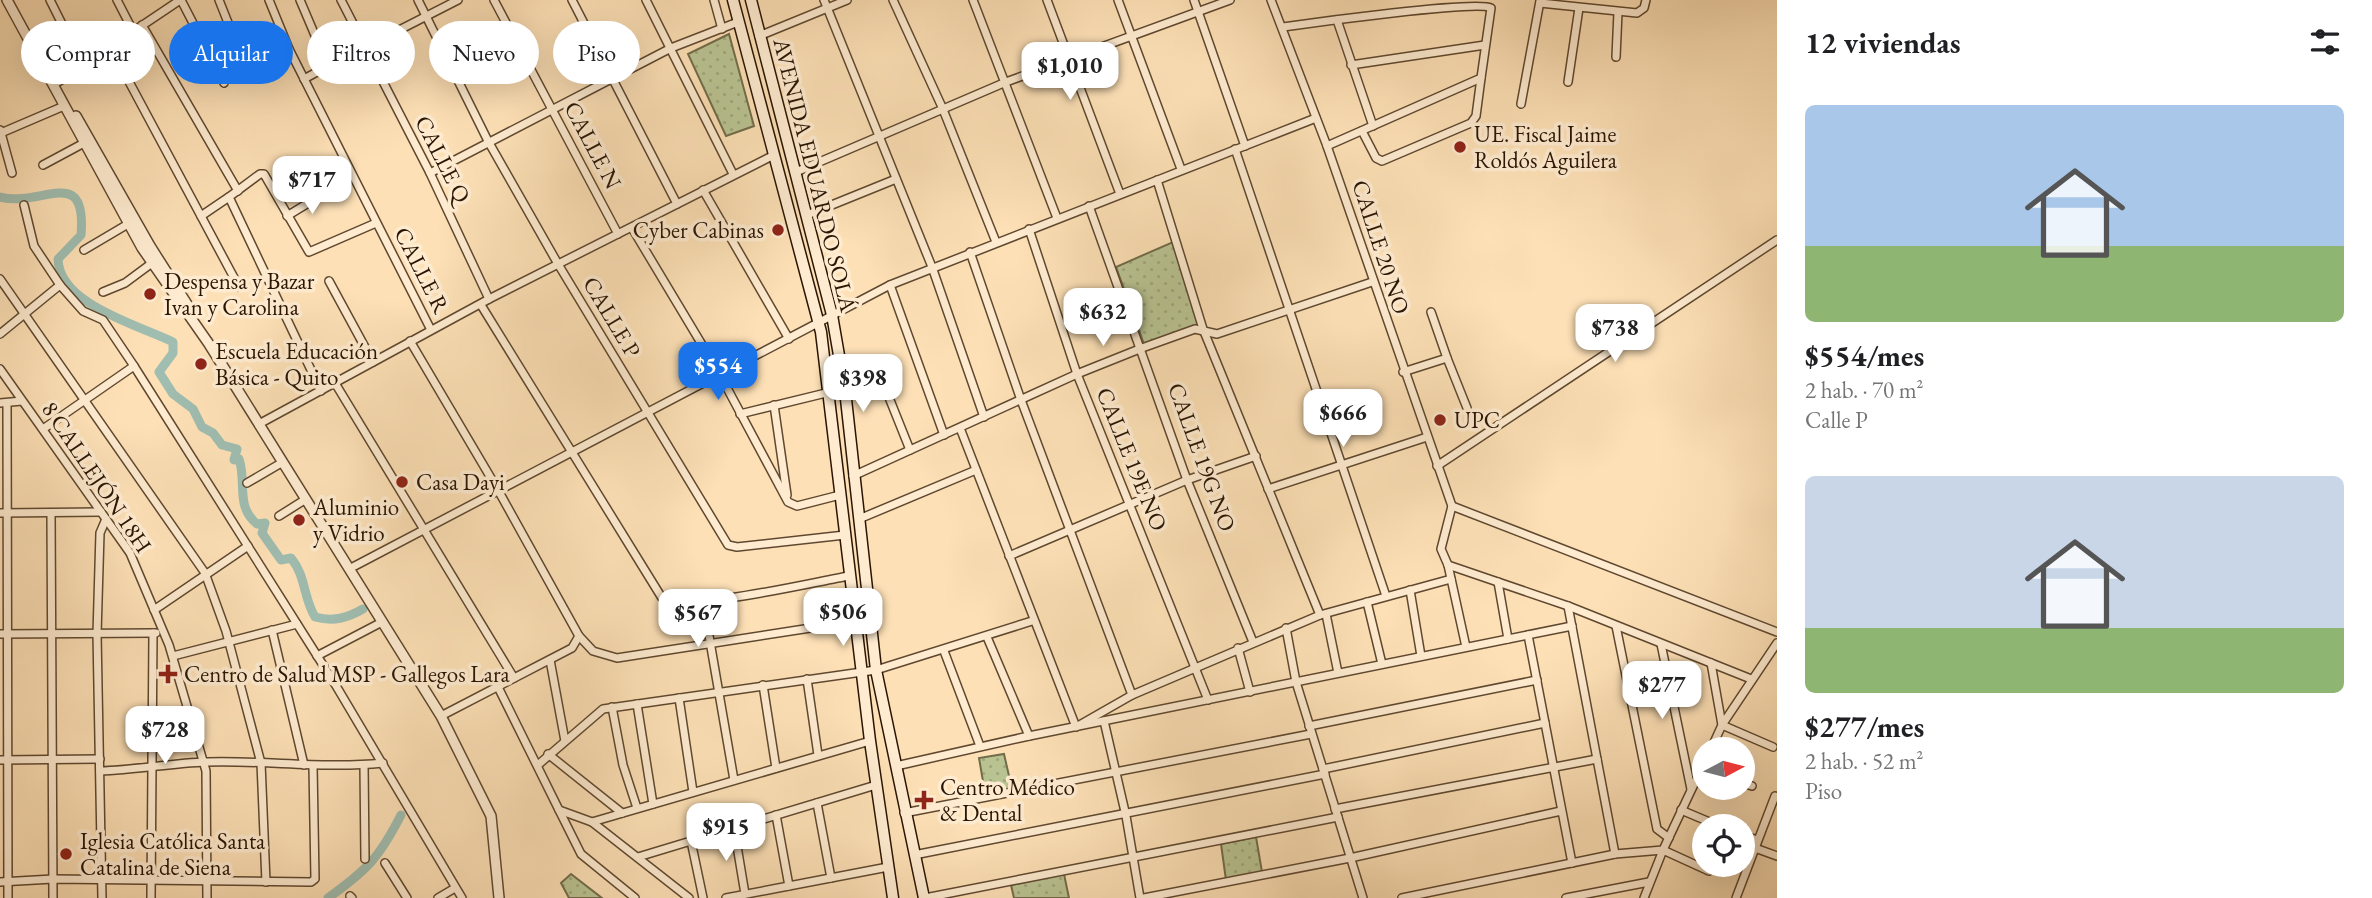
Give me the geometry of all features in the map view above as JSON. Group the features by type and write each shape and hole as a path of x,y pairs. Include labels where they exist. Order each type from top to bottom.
{"main road":[{"name":"AVENIDA EDUARDO SOLÁ","path":"733,0 819,322 830,392 861,672 893,898"},
{"name":"AVENIDA EDUARDO SOLÁ","path":"751,0 832,315 845,390 876,670 904,813 925,898"}],"street":[{"path":"7,0 84,143 205,333 209,344"},
{"path":"50,0 60,21"},
{"path":"117,0 129,21"},
{"path":"148,21 180,0 191,21"},
{"path":"219,0 227,21"},
{"name":"CALLE R","path":"269,0 278,21"},
{"path":"300,0 328,66 304,79"},
{"name":"CALLE Q","path":"341,0 351,21"},
{"name":"CALLE P","path":"418,0 488,141 558,264 728,544 737,547 845,535"},
{"path":"415,22 458,0"},
{"name":"CALLE N","path":"494,0 618,234"},
{"path":"572,0 583,21"},
{"path":"646,0 733,174"},
{"path":"714,0 722,29"},
{"path":"760,36 825,4 847,0"},
{"path":"893,0 942,107 996,242"},
{"path":"973,0 1057,218"},
{"path":"1047,0 1120,194"},
{"path":"1118,0 1181,169"},
{"path":"1194,0 1245,146"},
{"path":"796,172 942,107 1230,0"},
{"name":"CALLE 20 NO","path":"1271,0 1327,146 1403,372 1452,506"},
{"path":"1521,104 1540,2 1637,13 1644,8 1646,0"},
{"path":"825,4 932,267 984,417"},
{"path":"1283,27 1438,4 1487,5 1491,8 1476,116 1471,123 1382,161 1376,158 1362,131"},
{"path":"1568,82 1579,8"},
{"path":"1616,57 1618,12"},
{"path":"1337,20 1373,126"},
{"path":"640,64 671,48 738,22"},
{"path":"1351,65 1485,45"},
{"path":"155,47 238,191"},
{"name":"CALLE R","path":"293,57 431,330"},
{"path":"1327,146 1481,78"},
{"path":"59,84 111,182 128,224 209,344 441,716 491,816 499,898"},
{"path":"130,84 239,287"},
{"name":"CALLE Q","path":"383,84 430,173 489,299"},
{"path":"430,173 601,84"},
{"path":"616,84 677,204"},
{"path":"12,173 1,132 64,106"},
{"path":"349,569 890,285 1315,118"},
{"path":"43,165 84,143"},
{"path":"1235,149 1386,596"},
{"path":"259,424 489,299 774,155"},
{"path":"201,216 264,174 309,252 376,223"},
{"path":"807,215 896,180"},
{"path":"1157,180 1203,329 1323,615 1338,673"},
{"path":"703,190 789,339"},
{"path":"287,216 323,194"},
{"path":"229,197 321,391"},
{"path":"24,205 34,246 60,285 83,311 103,320 134,366 383,763 462,898"},
{"name":"CALLE 19G NO","path":"1089,206 1187,480 1253,642"},
{"path":"84,250 128,224"},
{"path":"632,228 719,373 788,502 797,506 840,495"},
{"name":"CALLE 19E NO","path":"1030,229 1077,374 1208,700"},
{"path":"1437,466 1776,244"},
{"path":"970,252 1021,400 1132,695"},
{"path":"103,292 125,283 152,263"},
{"path":"0,279 205,573 229,641 261,763 266,882"},
{"path":"329,281 373,362"},
{"path":"853,476 1077,374 1142,348 1203,329 1217,334 1287,308 1372,282"},
{"path":"0,334 60,285"},
{"path":"890,285 944,435"},
{"path":"481,305 662,598 669,601 703,601 849,576"},
{"path":"1431,312 1467,408"},
{"path":"410,341 498,490 579,636 593,651 617,658 856,621"},
{"path":"1403,372 1447,358"},
{"path":"44,429 134,366"},
{"name":"8 CALLEJÓN 18H","path":"0,370 130,553 173,656 205,762 206,898"},
{"path":"845,390 882,380 910,450"},
{"path":"335,383 514,678"},
{"path":"740,414 830,392"},
{"path":"8,898 4,881 4,403 22,401"},
{"path":"774,405 788,502"},
{"path":"960,428 1032,621 1076,727"},
{"path":"1268,489 1427,437"},
{"path":"1009,556 1187,480 1256,456"},
{"path":"247,483 283,462"},
{"path":"859,519 976,470"},
{"path":"279,516 306,499"},
{"path":"1465,647 1448,565 1441,549 1452,506 1777,632"},
{"path":"3,513 103,515 97,634 102,898"},
{"path":"51,513 53,898"},
{"path":"154,610 248,546"},
{"path":"1448,565 1568,606 1751,679"},
{"path":"1076,727 1132,695 1286,628 1386,596 1451,579"},
{"path":"1498,582 1508,639"},
{"path":"1410,590 1421,656"},
{"path":"703,601 734,780"},
{"path":"1367,602 1382,664"},
{"path":"1568,606 1615,854"},
{"path":"539,764 603,709 876,670 944,651 1032,621"},
{"path":"317,656 382,622"},
{"path":"173,656 297,624"},
{"path":"896,766 1104,720 1572,626"},
{"path":"1616,626 1657,830 1668,838"},
{"path":"1286,628 1296,682 1363,898"},
{"path":"272,630 303,765"},
{"path":"151,898 153,633"},
{"path":"4,634 164,633"},
{"path":"1528,635 1572,863"},
{"path":"441,716 572,648 579,636"},
{"path":"987,637 1029,736"},
{"path":"1656,898 1645,896 1649,882 1691,789 1661,644"},
{"path":"1716,737 1751,679 1776,646"},
{"path":"1238,648 1250,692"},
{"path":"944,651 980,746"},
{"path":"550,660 565,740"},
{"path":"1711,663 1722,725"},
{"path":"807,680 818,755"},
{"path":"904,813 1116,774 1536,680"},
{"path":"498,685 581,854 635,898"},
{"path":"763,685 776,768"},
{"path":"679,698 692,792"},
{"path":"637,704 653,804"},
{"path":"612,707 622,758 637,808"},
{"path":"1104,720 1142,898 1350,858 1561,811"},
{"path":"914,855 1126,816 1545,723"},
{"path":"1722,725 1773,747"},
{"path":"592,822 870,741"},
{"path":"548,754 622,813"},
{"path":"4,760 100,758"},
{"path":"925,898 1134,857 1597,759"},
{"path":"100,771 151,769 205,762 313,766 383,763"},
{"path":"363,765 365,859"},
{"path":"4,881 53,879 312,882 315,879 313,766"},
{"path":"638,857 876,785"},
{"path":"1736,898 1775,796 1777,801"},
{"path":"817,803 831,878"},
{"path":"559,810 592,822 689,898"},
{"path":"1681,810 1692,815"},
{"path":"776,815 789,886"},
{"path":"734,828 745,894"},
{"path":"691,841 703,898"},
{"path":"1756,844 1777,856"},
{"path":"1402,898 1615,854 1663,850 1692,863"},
{"path":"385,863 407,898"},
{"path":"726,898 888,867"},
{"path":"1566,898 1649,882"},
{"path":"438,898 455,888"}],"green space":[{"path":"729,34 754,126 726,136 688,54"},
{"path":"1173,242 1199,325 1144,344 1116,267"},
{"path":"1004,754 1012,789 985,793 979,758"},
{"path":"1256,837 1262,872 1226,880 1221,844"},
{"path":"571,874 602,898 569,898 561,883"},
{"path":"1064,874 1069,898 1014,898 1011,885"}],"waterway":[{"path":"0,197 15,199 58,193 69,194 77,200 81,213 81,235 58,259 62,275 71,289 103,311 173,342 173,353 159,372 173,394 193,409 202,427 213,433 222,445 237,449 234,460 239,459 246,509 257,524 265,523 262,533 281,560 291,558 296,565 315,617 340,618 363,609"},
{"path":"328,898 371,862 401,815"}],"place":[{"name":"UE. Fiscal Jaime Roldós Aguilera","path":"1460,147"},
{"name":"Cyber Cabinas","path":"778,230"},
{"name":"Despensa y Bazar Ivan y Carolina","path":"150,294"},
{"name":"Escuela Educación Básica - Quito","path":"201,364"},
{"name":"UPC","path":"1440,420"},
{"name":"Casa Dayi","path":"402,482"},
{"name":"Aluminio y Vidrio","path":"299,520"},
{"name":"Centro de Salud MSP - Gallegos Lara","path":"168,674"},
{"name":"Centro Médico & Dental","path":"924,800"},
{"name":"Iglesia Católica Santa Catalina de Siena","path":"66,854"}]}
